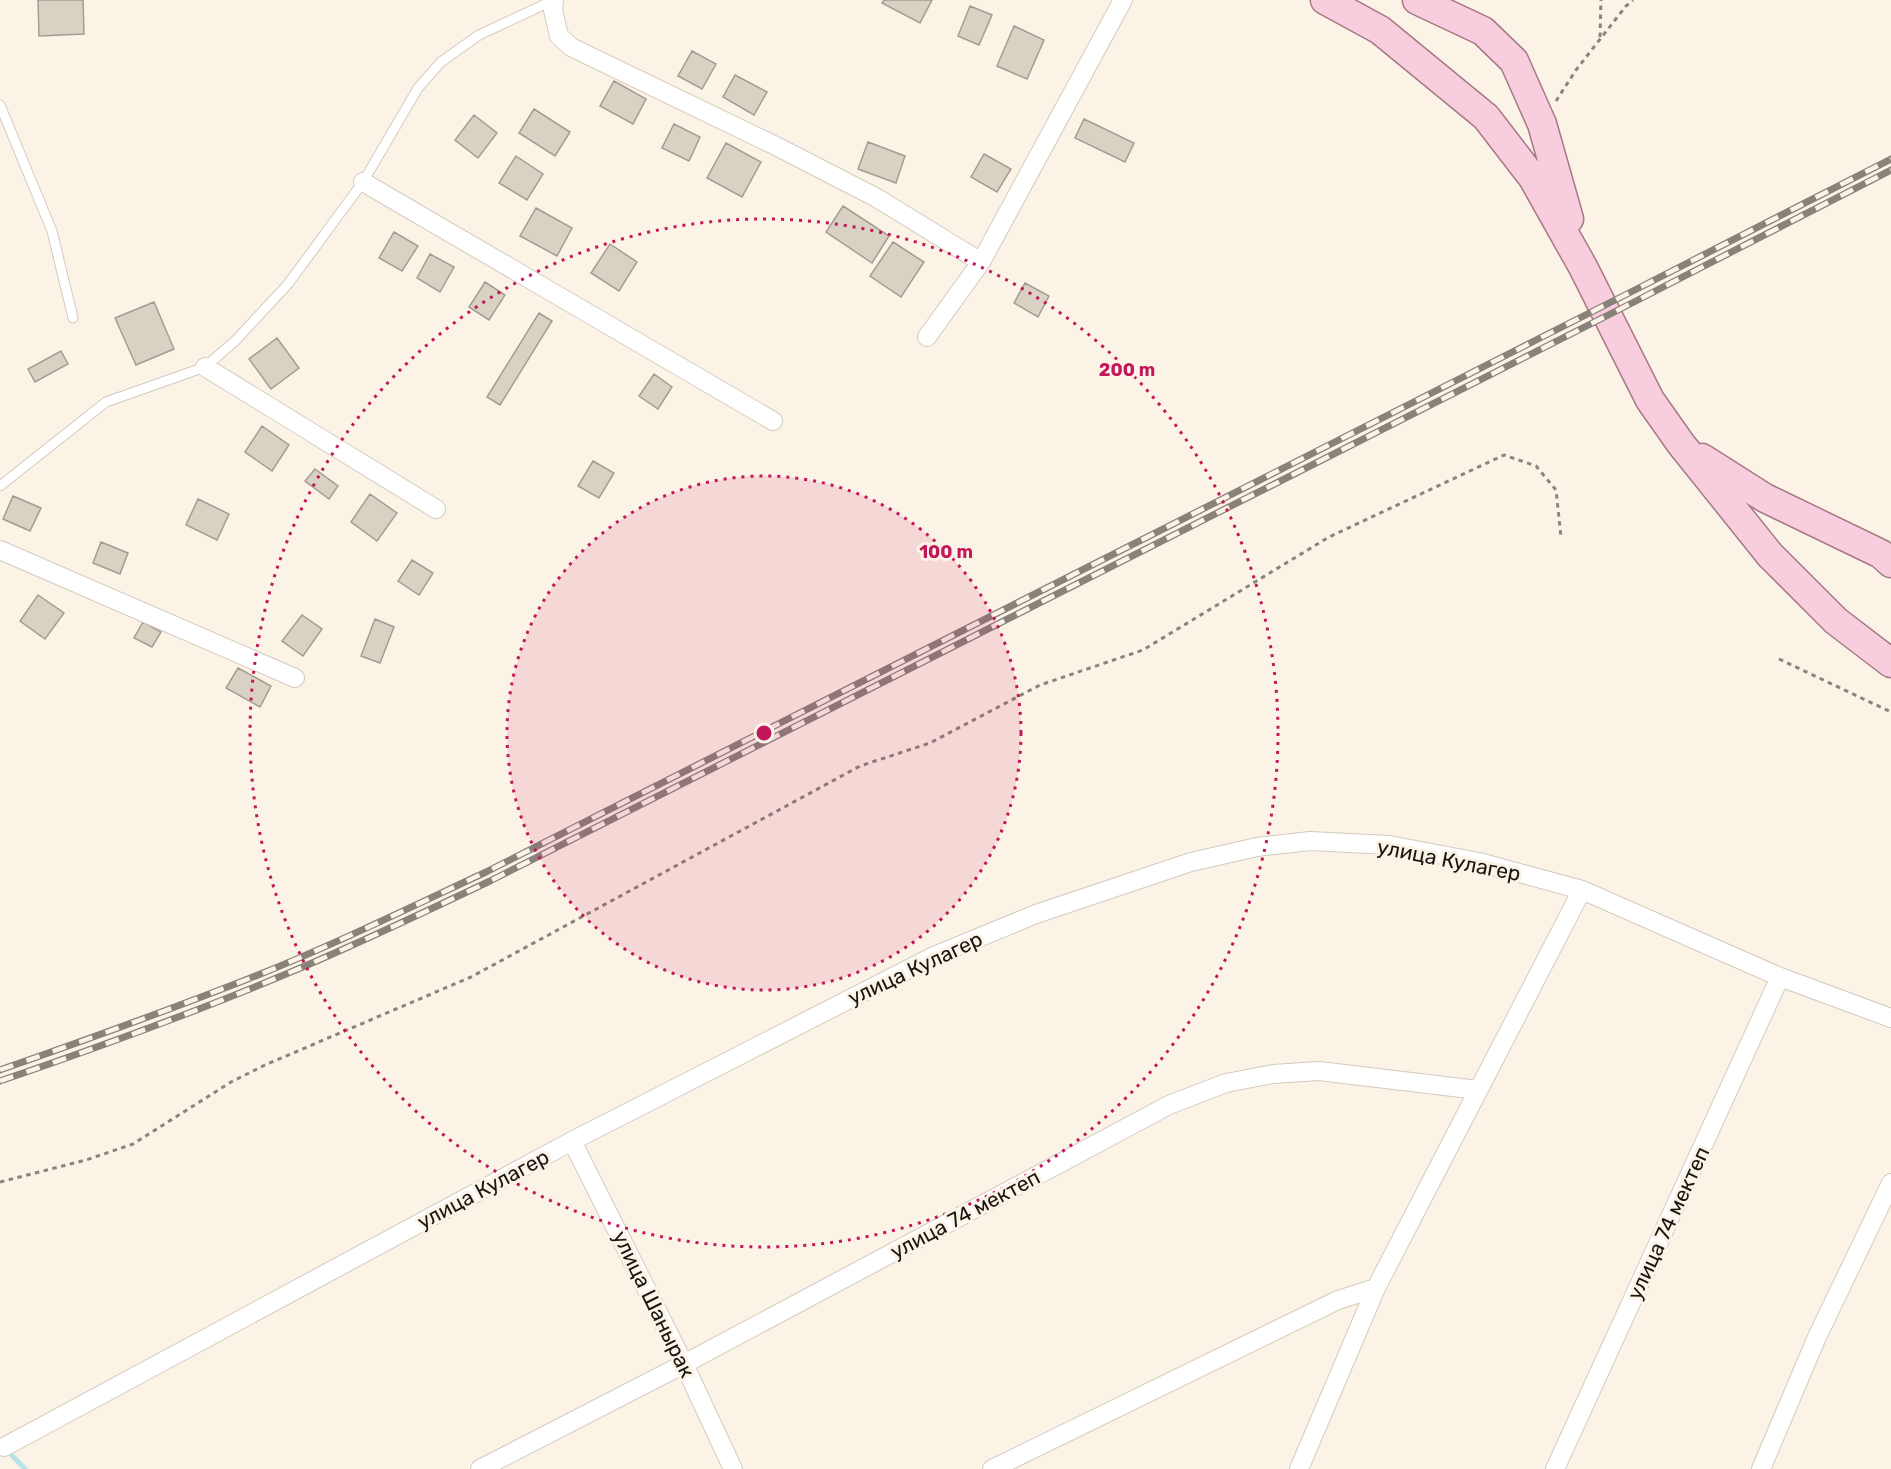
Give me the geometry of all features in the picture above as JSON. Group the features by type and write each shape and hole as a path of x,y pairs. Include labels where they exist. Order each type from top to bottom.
{"main road":[{"path":"1325,0 1380,30 1486,117 1533,178 1583,267 1650,400 1681,444 1770,555 1836,621 1891,663"},
{"path":"1417,0 1483,31 1514,61 1542,124 1583,267"},
{"path":"1681,444 1764,498 1881,554 1891,563"}],"street":[{"path":"554,0 553,10 560,36 572,47 877,198 981,262"},
{"path":"927,337 981,262 1123,0"},
{"path":"363,182 773,421"},
{"path":"205,367 436,508"},
{"path":"0,550 295,678"},
{"name":"улица Кулагер","path":"4,1447 572,1141 934,957 1036,914 1191,862 1257,847 1310,841 1389,845 1479,862 1582,890 1780,976 1891,1018"},
{"path":"1299,1469 1376,1288 1582,890"},
{"name":"улица 74 мектеп","path":"1555,1469 1780,976"},
{"name":"улица 74 мектеп","path":"480,1469 684,1364 1169,1105 1226,1083 1274,1074 1319,1071 1478,1090"},
{"name":"улица Шанырак","path":"572,1141 734,1469"},
{"path":"1761,1469 1817,1337 1891,1183"},
{"path":"992,1469 1338,1300 1376,1288"}],"lane":[{"path":"0,486 106,402 205,367 235,341 288,284 363,182 418,88 441,62 479,35 554,0"},
{"path":"0,105 52,231 73,318"}],"path":[{"path":"1600,39 1601,0"},
{"path":"1542,124 1576,70 1633,0"},
{"path":"0,1182 86,1160 133,1144 231,1082 265,1065 471,977 860,766 930,743 1040,685 1143,650 1329,537 1504,455 1536,466 1556,490 1560,537"},
{"path":"1779,659 1891,712"}],"building":[{"path":"38,0 83,0 84,34 39,36"},
{"path":"884,0 932,0 920,23 882,3"},
{"path":"970,6 992,15 979,45 958,36"},
{"path":"1014,26 1044,40 1027,79 997,66"},
{"path":"692,51 716,64 702,89 678,76"},
{"path":"735,75 767,92 754,115 723,97"},
{"path":"614,81 646,99 633,124 600,106"},
{"path":"534,109 570,132 555,156 519,133"},
{"path":"474,115 497,133 478,158 455,140"},
{"path":"1084,119 1134,143 1125,162 1075,138"},
{"path":"674,124 700,137 689,161 662,148"},
{"path":"868,142 905,156 896,183 858,169"},
{"path":"726,143 761,162 742,197 707,178"},
{"path":"984,154 1011,169 997,192 971,177"},
{"path":"516,156 543,174 527,200 499,183"},
{"path":"843,206 889,236 872,263 826,232"},
{"path":"536,208 572,228 557,256 520,236"},
{"path":"394,232 418,246 402,271 379,258"},
{"path":"893,242 924,262 901,297 870,276"},
{"path":"610,244 637,262 619,291 591,273"},
{"path":"430,254 454,267 440,292 417,278"},
{"path":"485,282 505,295 489,320 469,307"},
{"path":"1025,283 1049,296 1038,317 1014,303"},
{"path":"154,302 174,349 136,365 115,318"},
{"path":"539,313 552,321 500,405 487,397"},
{"path":"277,338 299,368 271,389 249,359"},
{"path":"61,351 68,364 35,382 28,369"},
{"path":"654,374 672,387 658,409 639,396"},
{"path":"262,426 289,445 272,471 245,452"},
{"path":"593,461 614,473 599,498 578,486"},
{"path":"315,469 338,486 329,499 305,481"},
{"path":"370,494 397,513 377,541 351,522"},
{"path":"13,496 41,508 30,531 3,519"},
{"path":"198,499 229,514 217,540 186,525"},
{"path":"101,542 128,553 120,574 93,563"},
{"path":"412,560 433,573 419,595 398,581"},
{"path":"38,595 64,613 45,639 20,621"},
{"path":"302,615 322,629 303,656 282,641"},
{"path":"375,619 394,627 380,663 361,656"},
{"path":"143,622 161,632 152,647 134,638"},
{"path":"238,668 271,686 260,707 226,688"}],"waterway":[{"path":"7,1450 25,1469"}],"railway":[{"path":"0,1070 278,967 486,872 1891,159"},
{"path":"0,1081 235,995 357,943 490,881 1891,170"}]}
